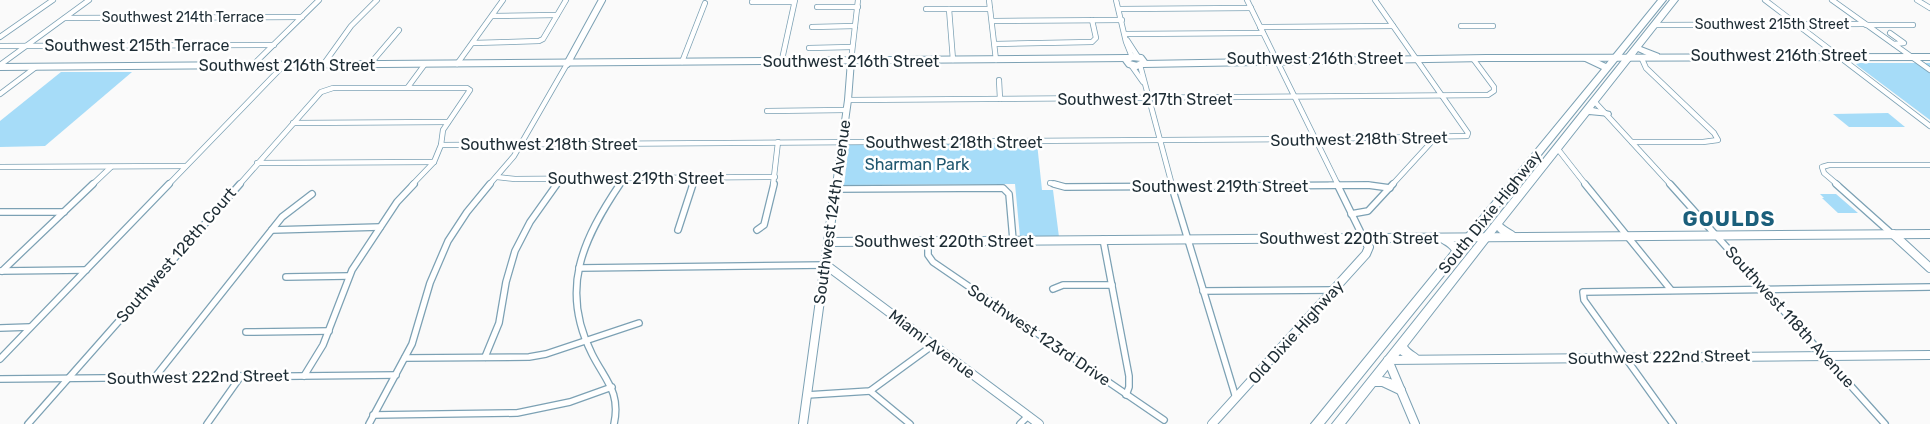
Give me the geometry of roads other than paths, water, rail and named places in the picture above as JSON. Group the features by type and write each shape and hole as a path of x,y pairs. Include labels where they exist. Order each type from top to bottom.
{"highway":[{"name":"South Dixie Highway","path":"1317,424 1662,0"},
{"name":"South Dixie Highway","path":"1338,424 1674,0"},
{"path":"1628,58 1624,54 1646,26 1644,23"},
{"path":"1636,47 1643,52 1656,56"},
{"path":"1586,58 1606,68"},
{"path":"1597,97 1598,87 1619,61 1614,58"},
{"path":"1585,111 1607,114"},
{"path":"1557,148 1553,142 1572,119 1570,112"},
{"path":"1542,147 1557,148"},
{"path":"1486,237 1483,229 1508,198 1507,190"},
{"path":"1497,224 1504,232 1514,237"},
{"path":"1442,292 1443,282 1472,245 1473,241 1469,237"},
{"path":"1440,238 1453,244 1458,252"},
{"path":"1367,362 1388,360 1385,353 1386,349 1417,311 1417,301"},
{"path":"1400,346 1406,354 1415,360"},
{"path":"1371,382 1384,381 1399,389"}],"street":[{"path":"0,37 53,0"},
{"path":"0,66 89,0"},
{"path":"253,65 319,0"},
{"path":"322,65 350,26 377,0"},
{"path":"457,64 504,0"},
{"path":"472,43 539,41 566,0"},
{"path":"369,424 405,358 420,325 430,283 444,249 467,212 514,156 602,0"},
{"name":"Southwest 124th Avenue","path":"803,424 848,100 858,0"},
{"path":"936,64 996,60 993,21 989,0"},
{"path":"1116,0 1127,40 1144,83 1172,187 1236,398"},
{"path":"1247,0 1363,237"},
{"path":"1375,0 1442,96"},
{"path":"1764,0 1930,126"},
{"path":"1832,0 1930,70"},
{"path":"1917,0 1930,8"},
{"path":"750,9 752,1 794,1 782,63"},
{"path":"682,62 706,3"},
{"path":"817,7 858,7"},
{"path":"1119,9 1251,8"},
{"path":"926,9 990,9"},
{"path":"949,9 953,60"},
{"path":"492,16 557,15"},
{"name":"Southwest 214th Terrace","path":"65,18 302,17"},
{"path":"995,44 1092,42 1096,38 1092,20"},
{"path":"993,21 1122,20"},
{"name":"Southwest 215th Street","path":"1657,22 1679,25 1913,24"},
{"name":"Southwest 215th Street","path":"1657,22 1679,25"},
{"path":"812,27 855,26"},
{"path":"1260,27 1393,26"},
{"path":"1461,26 1493,26"},
{"path":"370,65 399,30"},
{"path":"1126,34 1262,33"},
{"path":"1890,33 1904,43 1894,44"},
{"name":"Southwest 215th Terrace","path":"0,46 274,45"},
{"path":"809,48 852,47"},
{"name":"Southwest 216th Street","path":"851,62 936,64 1628,58 1656,56 1839,57"},
{"name":"Southwest 216th Street","path":"1628,58 1930,56"},
{"name":"Southwest 216th Street","path":"1415,59 1474,60 1486,58"},
{"path":"1632,142 1709,142 1718,140 1714,133 1646,68 1642,59"},
{"name":"Southwest 216th Street","path":"575,64 579,66 953,60 1135,61"},
{"name":"Southwest 217th Street","path":"848,100 1482,96 1494,92 1494,85 1474,60"},
{"path":"1135,61 1144,83"},
{"name":"Southwest 216th Street","path":"0,66 782,63"},
{"path":"408,87 425,64"},
{"path":"0,359 284,65"},
{"path":"0,94 36,67"},
{"path":"999,80 1000,99"},
{"path":"304,376 323,345 348,276 405,192 434,162 448,122 470,90 463,87 408,87"},
{"name":"Southwest 128th Court","path":"28,424 321,92 328,89 408,87"},
{"name":"Southwest 218th Street","path":"441,145 1435,138 1467,136 1468,132 1442,96"},
{"name":"Southwest 118th Avenue","path":"1597,97 1607,114 1885,424"},
{"path":"767,111 846,110"},
{"path":"293,123 448,122"},
{"path":"1351,214 1368,211 1435,138"},
{"path":"757,230 764,225 774,177 778,142"},
{"path":"1557,148 1671,290"},
{"path":"257,163 434,162"},
{"path":"1930,165 1829,165 1822,168 1824,173 1930,268"},
{"path":"0,168 186,166"},
{"path":"1,271 111,167"},
{"name":"Southwest 219th Street","path":"497,177 774,177"},
{"path":"486,357 499,323 506,282 515,251 530,222 561,178"},
{"path":"614,424 617,415 616,399 612,387 586,341 578,308 577,293 579,268 591,229 624,178"},
{"path":"678,230 695,178"},
{"name":"Southwest 219th Street","path":"1050,184 1065,187 1368,185 1390,188"},
{"path":"836,189 996,187 1007,190 1009,194 1013,240"},
{"path":"155,377 290,209 312,194"},
{"path":"0,212 65,212"},
{"path":"272,230 380,227"},
{"name":"Southwest 220th Street","path":"829,242 1930,234"},
{"name":"Old Dixie Highway","path":"1212,424 1335,290 1369,250 1368,242 1363,237"},
{"path":"1103,239 1129,376 1129,387 1126,395"},
{"name":"Southwest 123rd Drive","path":"928,241 928,255 933,262 1164,420"},
{"path":"579,268 826,265"},
{"name":"Miami Avenue","path":"826,265 1039,424"},
{"path":"1,271 86,270"},
{"path":"286,277 348,276"},
{"path":"1053,289 1064,285 1112,285"},
{"path":"1673,424 1582,297 1583,292 1587,290 1930,287"},
{"path":"1203,291 1335,290"},
{"path":"405,358 529,357 546,354 639,323"},
{"path":"0,328 30,328"},
{"path":"246,332 329,331"},
{"path":"807,395 870,391 933,344"},
{"name":"Southwest 222nd Street","path":"1388,360 1930,354"},
{"path":"1388,360 1415,424"},
{"name":"Southwest 222nd Street","path":"0,379 396,375"},
{"path":"207,424 241,376"},
{"path":"373,415 517,413 570,402 612,387"},
{"path":"870,391 910,424"},
{"path":"1020,424 1028,416"}],"district":[{"name":"GOULDS","path":"1729,218"}],"park label":[{"name":"Sharman Park","path":"917,164"}]}
